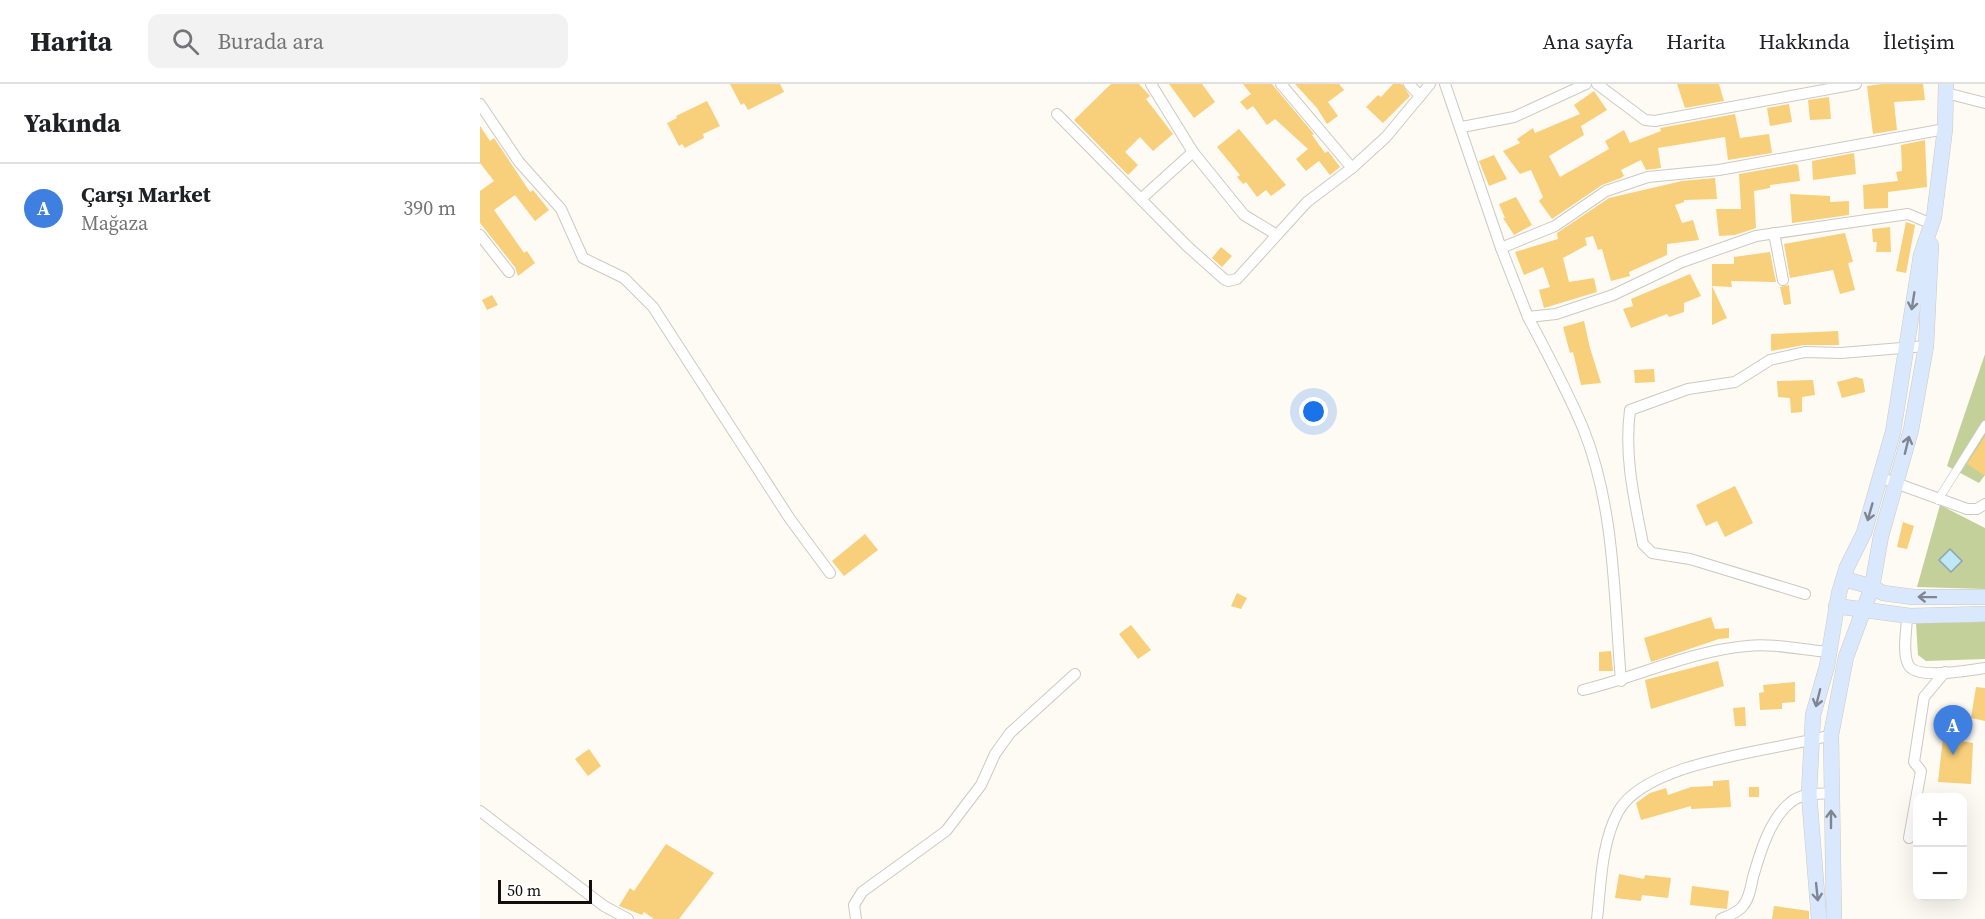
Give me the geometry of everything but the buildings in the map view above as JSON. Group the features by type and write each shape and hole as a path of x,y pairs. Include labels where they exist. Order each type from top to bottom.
{"main road":[{"path":"1834,919 1831,735 1846,657 1865,612 1881,536 1911,430 1926,346 1932,224 1945,129 1946,88"},
{"path":"1819,919 1809,794 1813,715 1829,652 1836,606 1847,567 1864,533 1893,432 1921,255 1932,224"},
{"path":"1845,579 1872,587 1883,593 1913,597 1985,597"},
{"path":"1836,606 1865,612 1907,615 1985,614"}],"street":[{"path":"1151,84 1194,152 1244,215 1277,235"},
{"path":"1281,84 1352,168"},
{"path":"1409,84 1420,96"},
{"path":"1057,114 1187,246 1228,281 1238,279 1307,202 1352,168 1386,136 1430,84"},
{"path":"1445,84 1462,127 1501,248 1528,317 1584,429 1610,536 1621,681"},
{"path":"1462,127 1514,117 1586,84"},
{"path":"1597,84 1645,120 1655,121 1856,84"},
{"path":"1946,88 1985,103"},
{"path":"480,104 519,162 561,209 583,258 624,278 653,307 790,519 831,573"},
{"path":"1501,248 1554,226 1606,191 1648,177 1719,170 1945,129"},
{"path":"1142,198 1194,152"},
{"path":"1528,317 1556,315 1590,303 1682,262 1756,236 1908,214 1932,224"},
{"path":"1774,233 1783,280"},
{"path":"480,236 508,272"},
{"path":"1805,594 1690,559 1652,553 1643,544 1629,471 1626,438 1630,410 1688,389 1735,382 1770,360 1805,352 1841,353 1926,346"},
{"path":"1938,500 1985,425"},
{"path":"1879,477 1971,510 1985,504"},
{"path":"1907,615 1908,664 1918,673 1985,668"},
{"path":"1583,690 1621,681 1701,653 1749,645 1829,652"},
{"path":"1909,838 1922,771 1914,762 1924,697 1945,672"},
{"path":"856,919 854,905 862,892 945,831 981,785 995,754 1010,733 1075,674"},
{"path":"1597,919 1606,845 1617,813 1630,795 1666,775 1725,757 1831,735"},
{"path":"1722,919 1742,908 1748,898 1758,861 1774,824 1791,802 1809,794 1831,793"},
{"path":"480,811 604,906 628,919"}],"green space":[{"path":"1985,354 1985,475 1979,483 1947,466"},
{"path":"1940,505 1985,528 1985,589 1917,587"},
{"path":"1985,622 1985,659 1926,661 1918,655 1916,623"}],"water":[{"path":"1950,549 1962,561 1951,572 1939,560"}],"place":[{"name":"Çarşı Market","path":"1953,755"}]}
